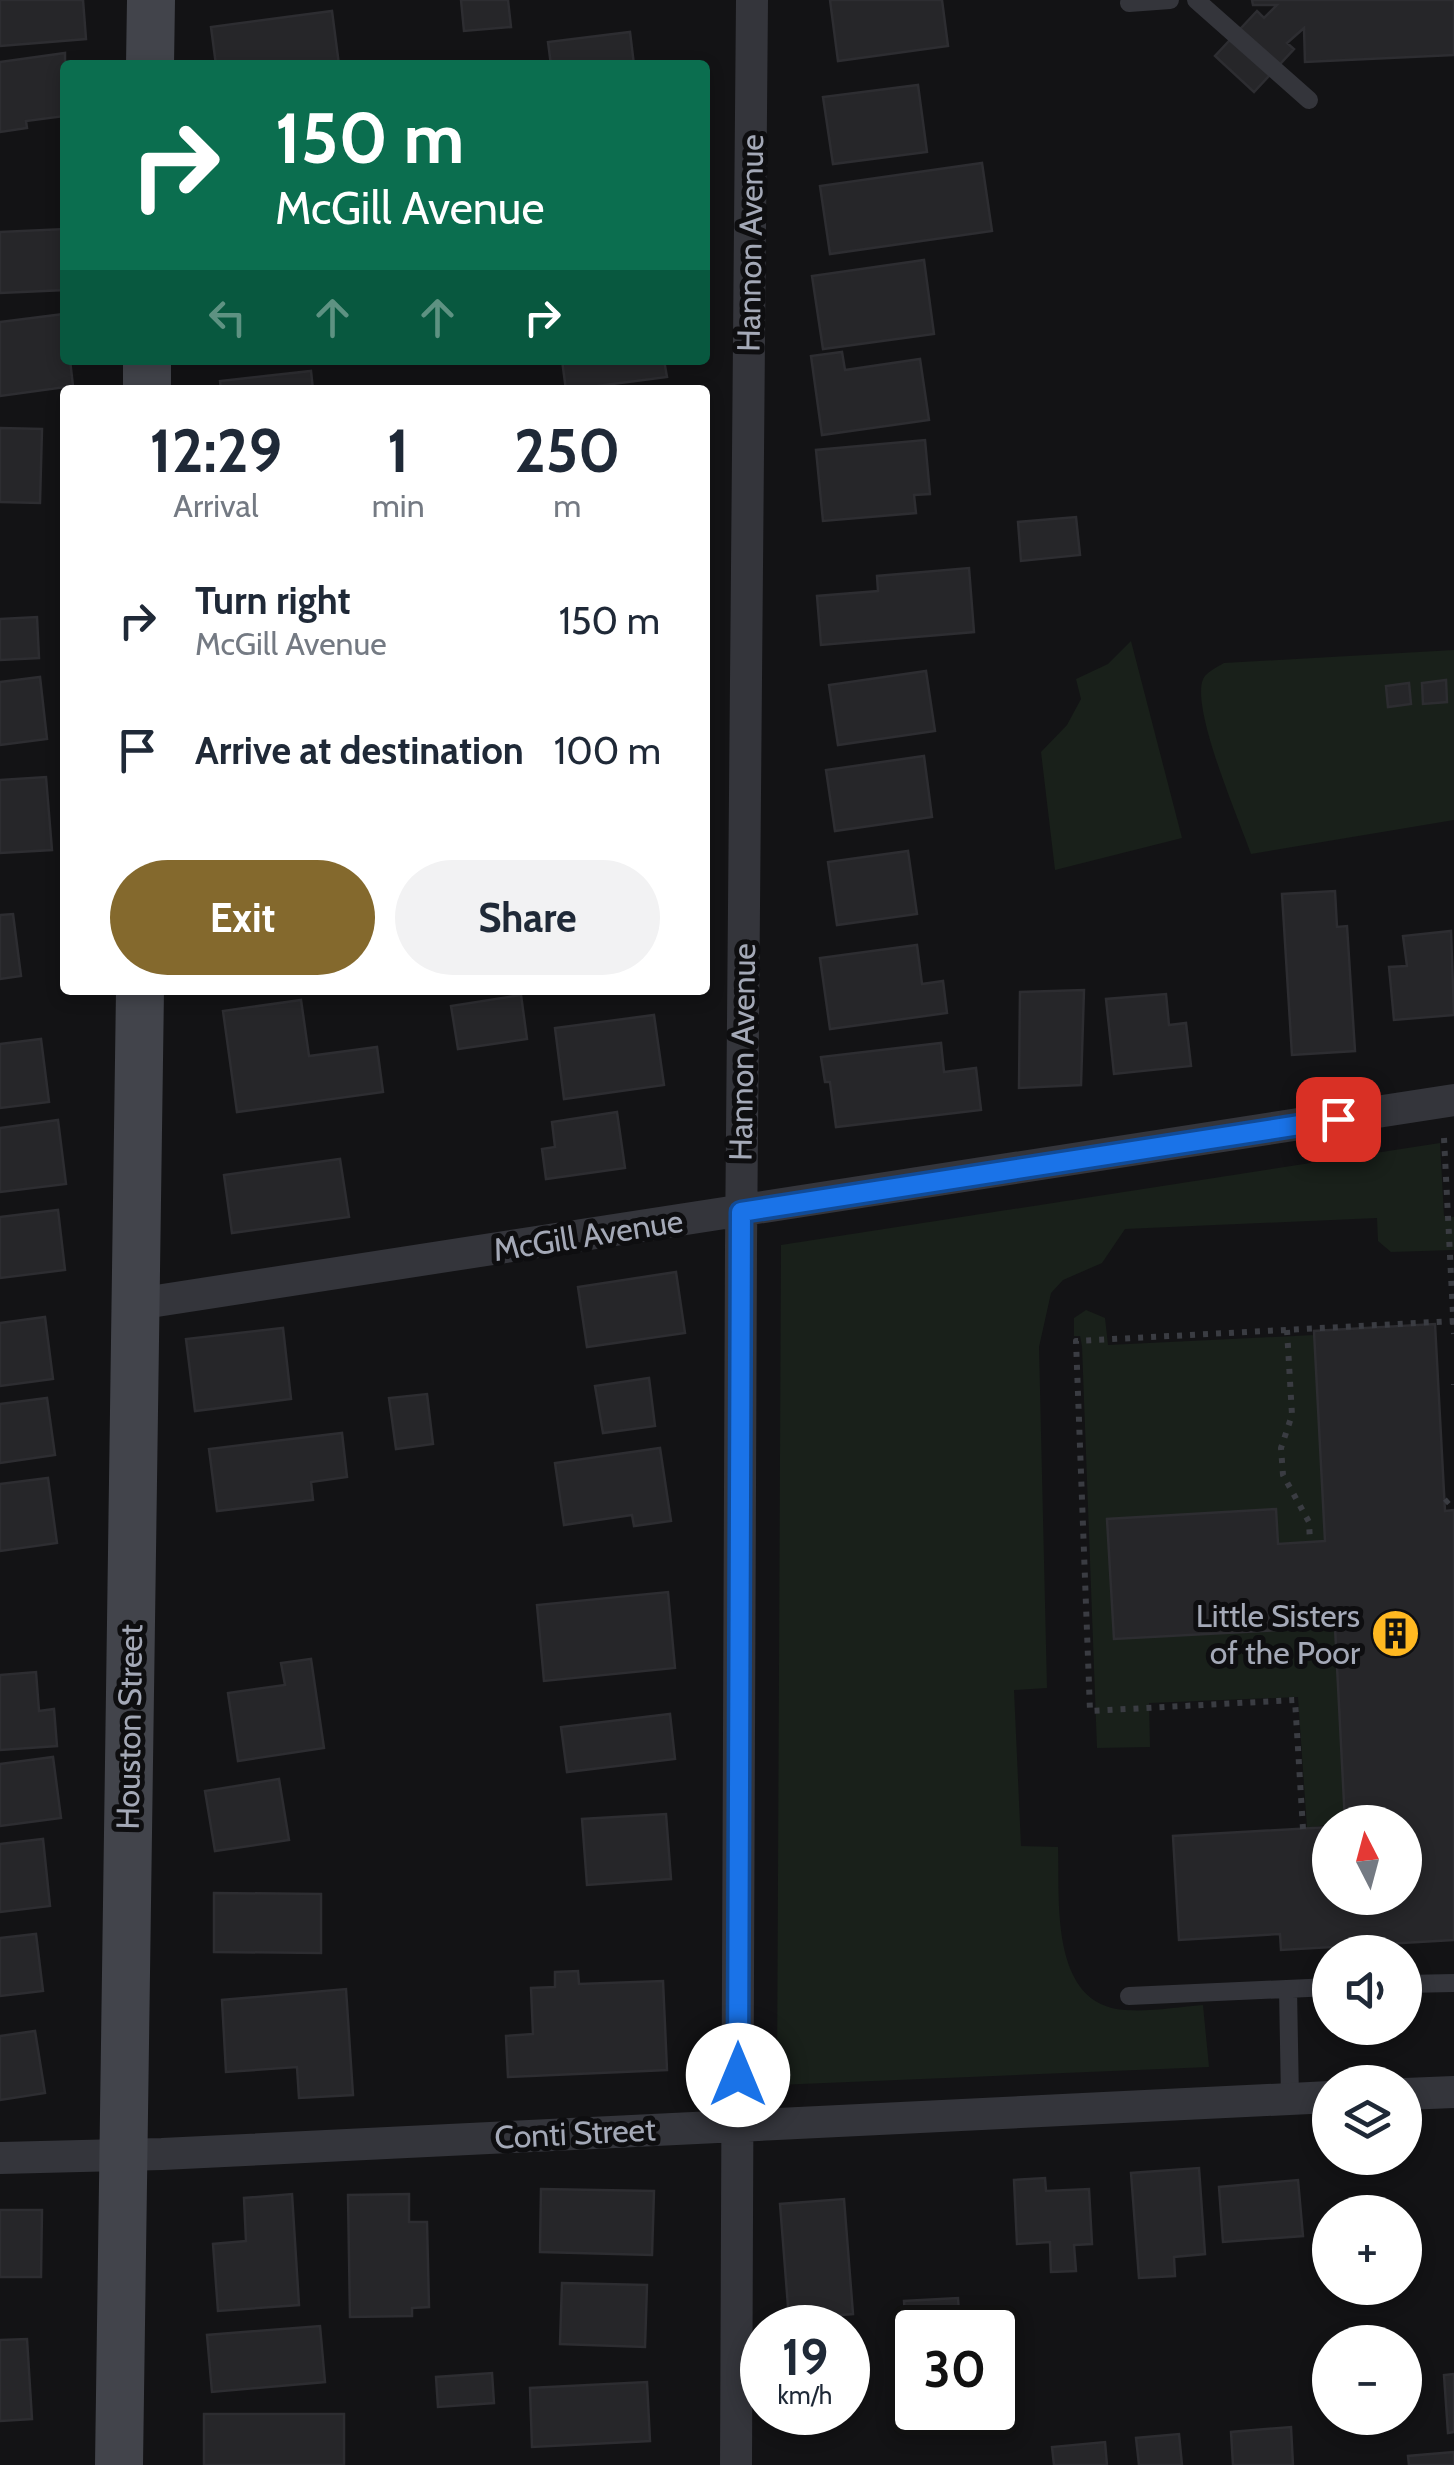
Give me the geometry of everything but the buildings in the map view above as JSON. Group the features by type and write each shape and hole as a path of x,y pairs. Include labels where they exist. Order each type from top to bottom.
{"street":[{"path":"150,60 151,0"},
{"name":"Hannon Avenue","path":"736,2465 741,1212 752,0"},
{"name":"Houston Street","path":"119,2465 140,995"},
{"name":"McGill Avenue","path":"137,1304 1454,1100"},
{"path":"1422,2093 1454,2092"},
{"name":"Conti Street","path":"0,2158 121,2156 1312,2098"}],"lane":[{"path":"1129,3 1170,0"},
{"path":"1196,0 1309,100"},
{"path":"1422,1984 1454,1983"},
{"path":"1129,1996 1312,1988"},
{"path":"1288,1989 1290,2099"}],"path":[{"path":"1444,1136 1454,1334"},
{"path":"1302,1829 1295,1700 1090,1711 1076,1341 1454,1322"},
{"path":"1287,1330 1292,1415 1280,1448 1283,1475 1309,1522 1310,1542"},
{"path":"1444,1504 1454,1495"}],"shaded area":[{"path":"1131,641 1182,838 1055,870 1041,752 1067,725 1081,699 1076,679 1108,664"},
{"path":"1454,650 1454,820 1251,854 1209,735 1201,689 1205,676 1224,663"},
{"path":"1440,1143 1444,1216 1454,1217 1454,1250 1391,1252 1378,1241 1377,1218 1125,1229 1102,1263 1063,1280 1051,1293 1039,1347 1047,1688 1014,1690 1021,1846 1058,1847 1064,1946 1071,1970 1083,1990 1100,2004 1125,2010 1203,2005 1209,2067 777,2085 781,1245"},
{"path":"1086,1310 1105,1318 1108,1345 1314,1335 1325,1541 1278,1544 1275,1509 1108,1519 1114,1638 1335,1627 1344,1805 1312,1805 1312,1827 1307,1828 1298,1697 1149,1703 1150,1747 1097,1748 1082,1346 1080,1336 1074,1336 1074,1318"}],"place":[{"name":"Little Sisters of the Poor","path":"1395,1633"}],"route":[{"path":"738,2075 741,1212 1338,1119"}]}
